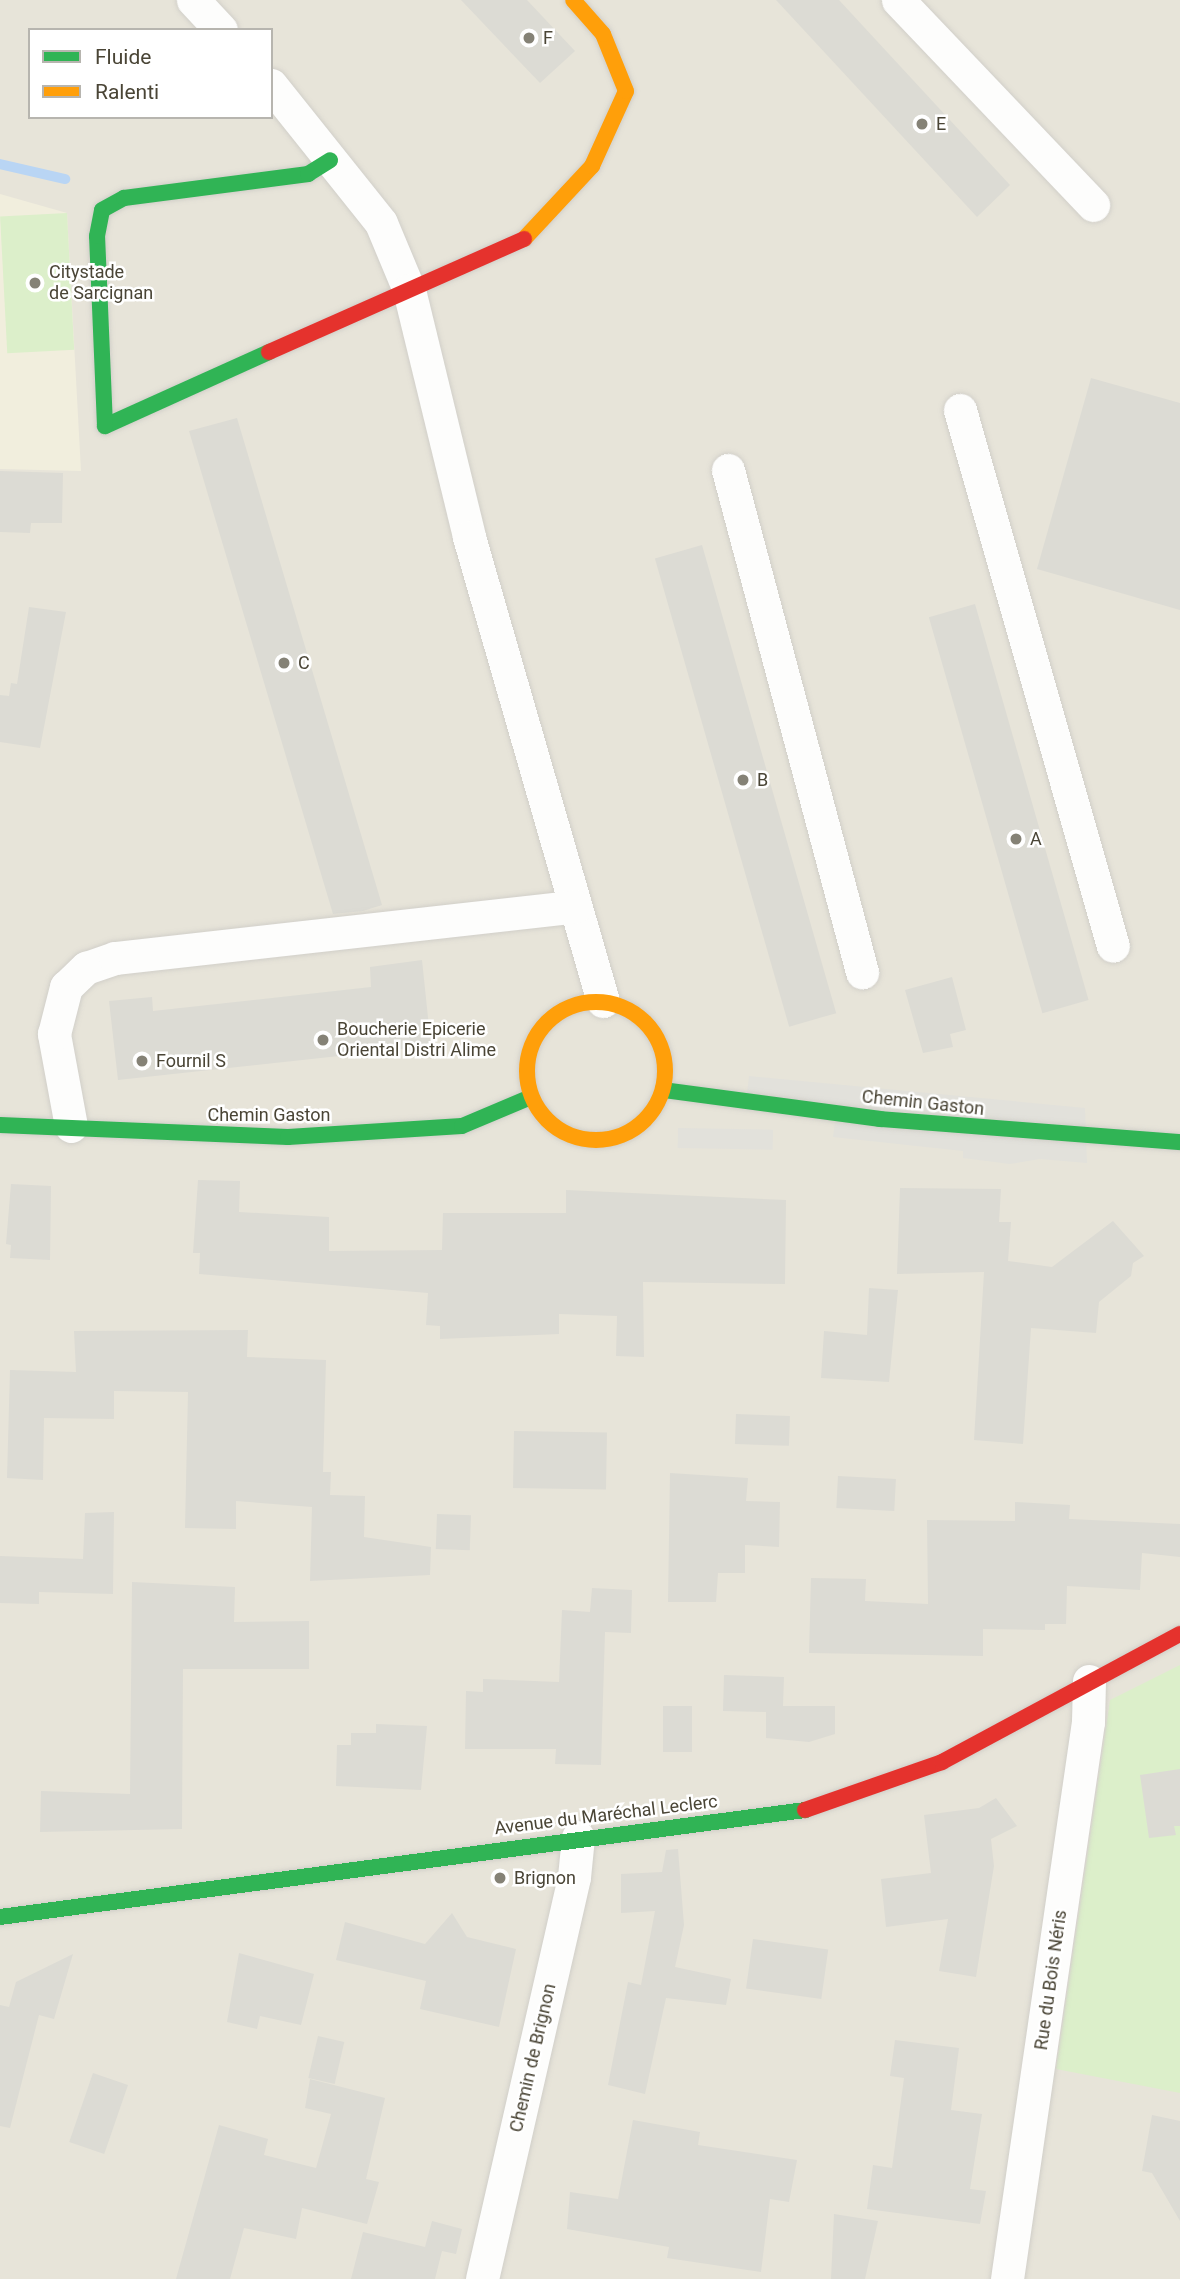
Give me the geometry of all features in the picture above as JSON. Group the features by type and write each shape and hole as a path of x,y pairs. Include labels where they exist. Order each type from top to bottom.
{"street":[{"path":"193,0 219,28"},
{"path":"330,160 308,174 124,198 102,211 97,236 105,426 530,236 592,166 626,91 603,34 573,0"},
{"path":"898,0 1093,205"},
{"path":"273,88 381,223 409,290 469,537 603,1001"},
{"path":"960,410 1113,946"},
{"path":"728,470 862,972"},
{"path":"71,1126 54,1034 66,987 86,968 115,958 575,906"},
{"path":"603,1001 640,1017 654,1032 662,1050 663,1090 639,1126 600,1140 558,1130 531,1097 526,1076 535,1036 564,1009 603,1001"},
{"name":"Chemin Gaston","path":"663,1090 880,1119 1180,1142"},
{"name":"Chemin Gaston","path":"0,1125 288,1137 463,1126 531,1097"},
{"name":"Avenue du Maréchal Leclerc","path":"0,1917 190,1895 578,1837 818,1808 942,1762 1180,1634"},
{"name":"Rue du Bois Néris","path":"1007,2279 1088,1722 1089,1681"},
{"name":"Chemin de Brignon","path":"482,2279 574,1877 578,1837"}],"shaded area":[{"path":"0,0 1180,0 1180,2279 0,2279"},
{"path":"0,194 67,213 81,471 0,469"},
{"path":"749,1076 1085,1108 1087,1163 1040,1159 1010,1164 963,1158 963,1151 833,1137 836,1114 746,1102"},
{"path":"678,1128 773,1130 773,1150 678,1148"}],"green space":[{"name":"Citystade de Sarcignan","path":"67,213 74,350 7,353 0,217"},
{"path":"1180,1665 1180,2093 1056,2069 1110,1700"}],"building":[{"name":"F","path":"461,0 527,0 575,51 540,83"},
{"name":"E","path":"776,0 839,0 1010,185 977,217"},
{"path":"1091,378 1180,403 1180,610 1037,569"},
{"name":"C","path":"237,418 382,905 363,911 333,914 189,431"},
{"path":"0,471 63,473 62,523 31,523 30,533 0,532"},
{"name":"B","path":"702,545 836,1013 789,1027 655,559"},
{"name":"A","path":"975,604 1089,1000 1042,1013 929,617"},
{"path":"29,607 66,612 40,748 0,742 0,695 9,696 11,683 17,684"},
{"path":"422,960 431,1046 118,1080 109,1001 152,997 153,1011 371,987 370,967"},
{"path":"952,977 966,1030 950,1034 953,1047 923,1053 905,990"},
{"path":"198,1180 240,1181 239,1212 329,1217 329,1251 442,1250 443,1213 566,1213 566,1190 786,1200 785,1284 643,1282 644,1357 616,1356 617,1316 559,1314 559,1334 440,1339 440,1326 426,1325 428,1293 199,1274 200,1253 193,1253"},
{"path":"11,1184 51,1186 50,1260 10,1258 11,1245 6,1244"},
{"path":"900,1188 1001,1189 999,1222 1011,1222 1008,1261 1052,1267 1113,1221 1144,1256 1133,1263 1131,1276 1099,1302 1096,1333 1031,1328 1023,1444 974,1440 984,1272 897,1274"},
{"path":"869,1288 898,1290 889,1382 821,1378 824,1331 867,1335"},
{"path":"248,1330 247,1357 326,1360 323,1472 331,1472 330,1495 365,1496 364,1537 431,1547 430,1575 310,1581 312,1507 236,1501 236,1529 185,1528 188,1392 114,1391 114,1419 44,1418 43,1480 7,1478 10,1370 76,1372 74,1331"},
{"path":"736,1414 790,1416 789,1446 735,1444"},
{"path":"514,1431 607,1433 606,1490 513,1488"},
{"path":"670,1473 748,1478 746,1501 780,1502 779,1547 745,1545 745,1573 718,1573 716,1602 668,1602"},
{"path":"838,1476 896,1479 894,1511 836,1508"},
{"path":"1015,1502 1070,1505 1069,1519 1180,1524 1180,1557 1142,1553 1140,1590 1067,1586 1066,1624 1045,1624 1045,1630 983,1629 983,1656 809,1653 811,1578 866,1579 865,1601 928,1604 927,1520 1015,1521"},
{"path":"114,1512 113,1594 39,1592 39,1604 0,1603 0,1556 83,1559 85,1513"},
{"path":"437,1514 471,1515 470,1550 436,1549"},
{"path":"132,1582 235,1587 234,1622 309,1621 309,1669 183,1669 182,1829 40,1832 41,1791 130,1794"},
{"path":"592,1588 632,1590 631,1633 605,1632 601,1765 555,1764 556,1749 465,1749 466,1691 483,1692 483,1679 559,1682 562,1610 590,1612"},
{"path":"724,1675 784,1677 783,1706 835,1706 835,1734 809,1742 766,1738 766,1712 723,1711"},
{"path":"663,1706 692,1706 692,1752 663,1752"},
{"path":"376,1724 427,1726 421,1790 336,1786 337,1745 351,1745 351,1733 376,1733"},
{"path":"1180,1769 1180,1826 1174,1826 1176,1835 1149,1838 1140,1775"},
{"path":"996,1798 1017,1826 991,1839 994,1866 976,1977 939,1971 948,1919 886,1927 881,1879 931,1873 924,1815 979,1808"},
{"path":"678,1849 684,1925 675,1967 731,1979 726,2005 666,1998 645,2094 608,2085 628,1982 641,1985 655,1911 621,1913 621,1874 662,1872 666,1850"},
{"path":"452,1913 467,1937 516,1949 499,2027 420,2009 426,1981 336,1960 345,1922 425,1944"},
{"path":"753,1939 828,1950 821,1999 746,1989"},
{"path":"239,1953 314,1974 301,2025 260,2016 257,2029 227,2022"},
{"path":"73,1954 54,2019 39,2015 10,2128 0,2126 0,2005 9,2007 16,1982"},
{"path":"318,2036 344,2042 335,2084 308,2078"},
{"path":"895,2040 959,2048 951,2110 982,2114 970,2189 986,2191 980,2224 867,2209 873,2165 892,2168 904,2078 890,2076"},
{"path":"93,2073 128,2085 104,2154 69,2142"},
{"path":"310,2079 385,2098 366,2179 379,2182 367,2224 302,2208 296,2239 244,2228 230,2279 176,2279 219,2125 268,2139 264,2155 316,2168 331,2114 305,2108"},
{"path":"1152,2115 1180,2121 1180,2221 1152,2173 1142,2171"},
{"path":"633,2120 700,2132 698,2145 797,2160 789,2202 770,2199 761,2272 667,2258 669,2247 567,2229 570,2192 618,2199"},
{"path":"834,2214 878,2221 865,2279 831,2279"},
{"path":"432,2221 462,2229 456,2254 442,2251 435,2279 351,2279 363,2232 425,2247"}],"waterway":[{"path":"0,164 65,179"}],"traffic: fast":[{"path":"269,352 105,426 97,236 102,210 124,198 308,174 330,160"},
{"path":"663,1090 880,1119 1180,1142"},
{"path":"0,1125 288,1137 462,1126 531,1097"},
{"path":"0,1917 805,1810"}],"traffic: slow":[{"path":"524,239 592,166 626,91 603,34 573,0"},
{"path":"596,1002 623,1007 645,1022 660,1044 665,1071 660,1098 645,1120 623,1135 596,1140 569,1135 547,1120 532,1098 527,1071 532,1044 547,1022 569,1007 596,1002"}],"traffic: jam":[{"path":"269,352 524,239"},
{"path":"805,1810 942,1762 1180,1634"}],"place":[{"name":"F","path":"529,38"},
{"name":"E","path":"922,124"},
{"name":"Citystade de Sarcignan","path":"35,283"},
{"name":"C","path":"284,663"},
{"name":"B","path":"743,780"},
{"name":"A","path":"1016,839"},
{"name":"Boucherie Epicerie Oriental Distri Alime","path":"323,1040"},
{"name":"Fournil S","path":"142,1061"},
{"name":"Brignon","path":"500,1878"}]}
